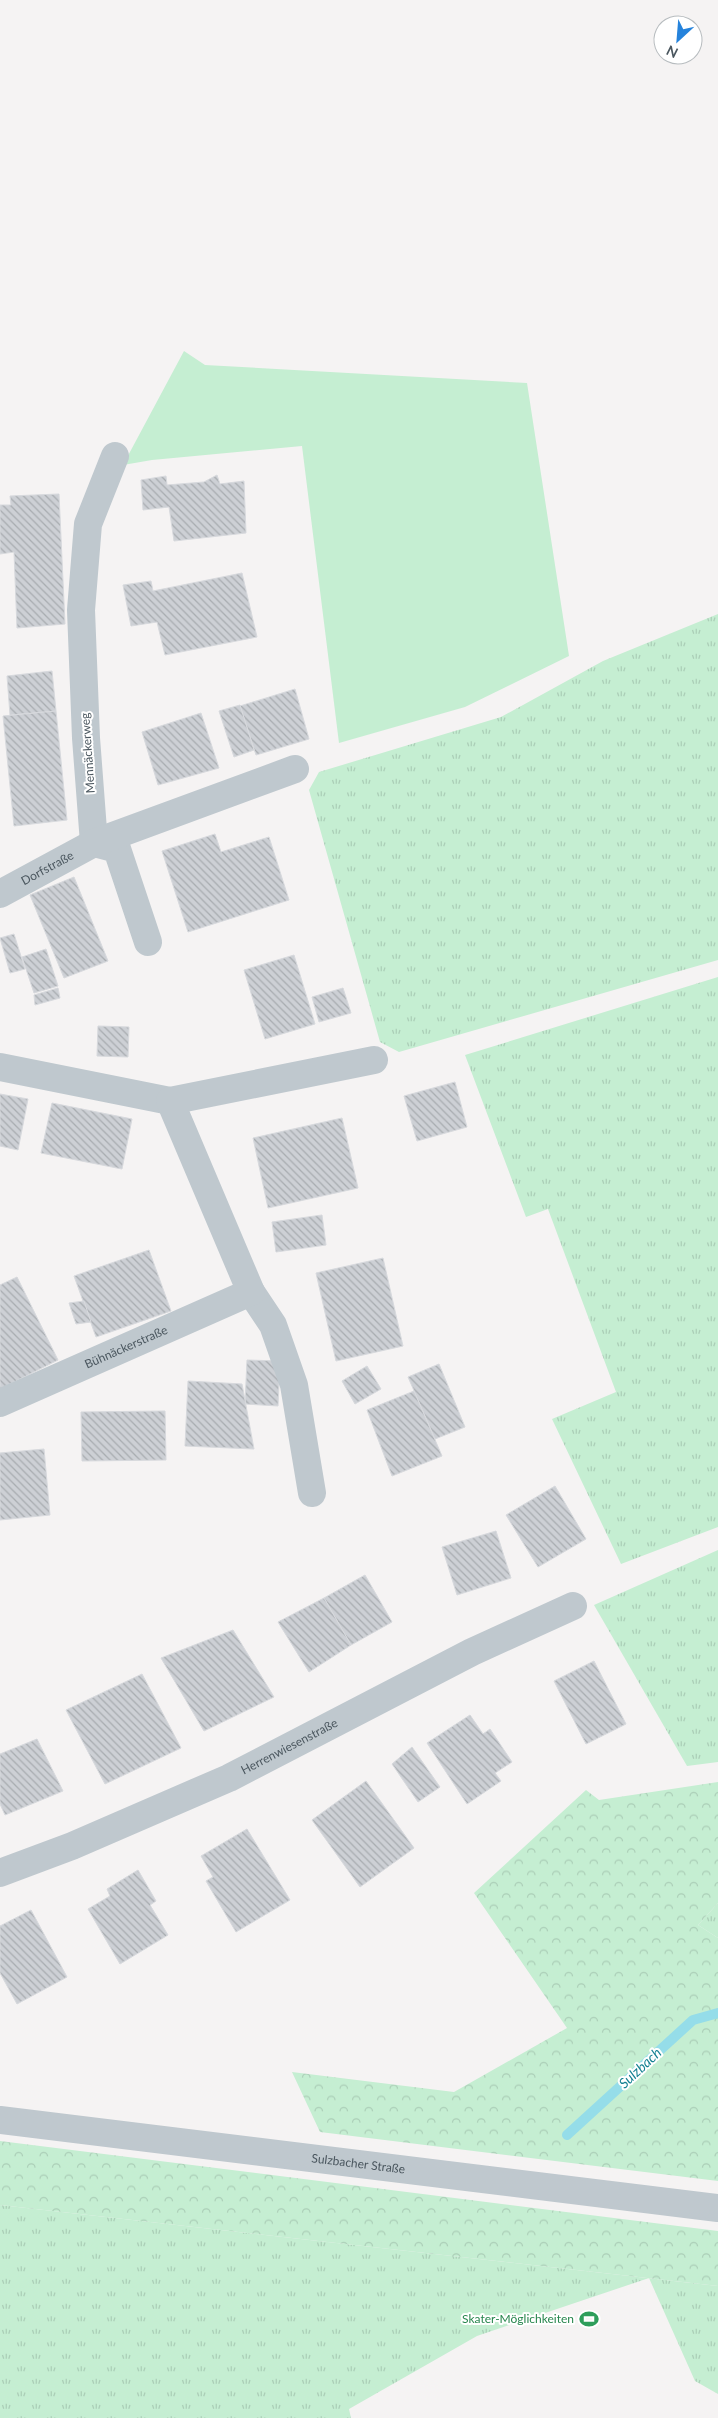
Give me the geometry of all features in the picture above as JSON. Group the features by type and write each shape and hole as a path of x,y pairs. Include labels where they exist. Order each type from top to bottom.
{"street":[{"name":"Mennäckerweg","path":"94,843 86,738 81,610 88,524 115,456"},
{"path":"94,843 295,769"},
{"path":"94,843 116,849 148,942"},
{"name":"Dorfstraße","path":"0,894 94,843"},
{"path":"0,1067 170,1101 374,1060"},
{"path":"170,1101 251,1292 273,1325 294,1385 312,1494"},
{"name":"Bühnäckerstraße","path":"0,1403 251,1292"},
{"name":"Herrenwiesenstraße","path":"0,1873 72,1846 229,1778 472,1652 573,1606"},
{"name":"Sulzbacher Straße","path":"0,2120 718,2208"}],"green space":[{"path":"184,351 205,365 527,383 569,656 465,707 339,743 302,446 152,460 123,465"},
{"path":"718,614 718,960 399,1052 380,1042 309,790 319,772 501,717 603,661"},
{"path":"718,977 718,1527 621,1564 552,1419 616,1392 548,1209 526,1217 465,1055"},
{"path":"718,1550 718,1762 687,1766 594,1605"},
{"path":"718,1782 718,1903 698,1925 718,1938 718,2181 320,2132 292,2072 454,2092 567,2028 474,1893 586,1790 599,1800"},
{"path":"718,1903 718,1938 698,1925"},
{"path":"0,2141 718,2231 718,2286 0,2205"},
{"path":"0,2205 649,2278 477,2336 349,2409 351,2418 0,2418"},
{"path":"649,2278 718,2286 718,2394 695,2381"}],"building":[{"path":"217,475 220,484 244,481 246,533 174,541 169,507 143,510 141,480 166,476 167,485 204,482"},
{"path":"59,494 65,624 17,628 14,552 0,554 0,505 11,505 10,496"},
{"path":"242,573 257,637 165,655 157,622 131,626 123,585 151,581 153,591"},
{"path":"52,671 56,711 10,715 7,676"},
{"path":"295,689 309,739 256,755 240,706"},
{"path":"240,705 254,750 234,757 219,711"},
{"path":"56,711 67,820 14,826 3,716"},
{"path":"201,713 219,768 158,785 142,732"},
{"path":"215,834 221,852 269,837 289,900 188,932 162,851"},
{"path":"74,877 108,961 64,978 30,895"},
{"path":"14,934 25,969 10,973 0,938"},
{"path":"46,949 58,986 34,993 22,957"},
{"path":"294,955 315,1024 265,1039 244,970"},
{"path":"58,988 60,998 35,1005 34,995"},
{"path":"343,988 351,1013 319,1022 312,997"},
{"path":"98,1026 129,1027 128,1057 97,1056"},
{"path":"455,1082 467,1127 417,1141 404,1096"},
{"path":"0,1094 28,1099 18,1150 0,1146"},
{"path":"52,1103 132,1119 122,1169 41,1153"},
{"path":"342,1118 358,1188 268,1208 253,1138"},
{"path":"322,1215 326,1245 276,1252 272,1222"},
{"path":"149,1250 171,1311 96,1337 74,1276"},
{"path":"383,1258 403,1346 336,1361 316,1273"},
{"path":"17,1277 58,1360 0,1389 0,1285"},
{"path":"84,1301 91,1322 76,1324 69,1303"},
{"path":"247,1360 280,1361 278,1406 245,1404"},
{"path":"439,1364 465,1427 435,1439 408,1377"},
{"path":"367,1366 381,1389 355,1404 342,1381"},
{"path":"188,1381 242,1384 254,1449 185,1446"},
{"path":"414,1391 442,1456 392,1476 367,1410"},
{"path":"165,1411 166,1460 82,1461 81,1412"},
{"path":"44,1449 50,1515 0,1520 0,1453"},
{"path":"555,1486 586,1539 538,1567 506,1515"},
{"path":"496,1531 511,1578 457,1595 442,1547"},
{"path":"365,1575 392,1622 351,1645 324,1598"},
{"path":"324,1598 351,1645 309,1672 278,1622"},
{"path":"233,1630 274,1697 204,1731 161,1658"},
{"path":"594,1661 626,1724 586,1744 554,1681"},
{"path":"142,1674 181,1748 105,1784 66,1710"},
{"path":"470,1715 483,1734 490,1729 512,1762 495,1773 501,1781 467,1804 427,1743"},
{"path":"37,1739 63,1791 5,1815 0,1804 0,1754"},
{"path":"412,1747 440,1787 418,1802 392,1764"},
{"path":"366,1781 414,1848 360,1887 312,1820"},
{"path":"247,1829 290,1900 236,1932 206,1881 213,1877 201,1856"},
{"path":"138,1870 156,1901 150,1905 168,1935 120,1964 88,1909 110,1896 107,1889"},
{"path":"31,1910 67,1977 17,2004 0,1973 0,1926"}],"waterway":[{"name":"Sulzbach","path":"567,2135 693,2020 718,2013"}],"place":[{"name":"Skater-Möglichkeiten","path":"589,2319"}]}
